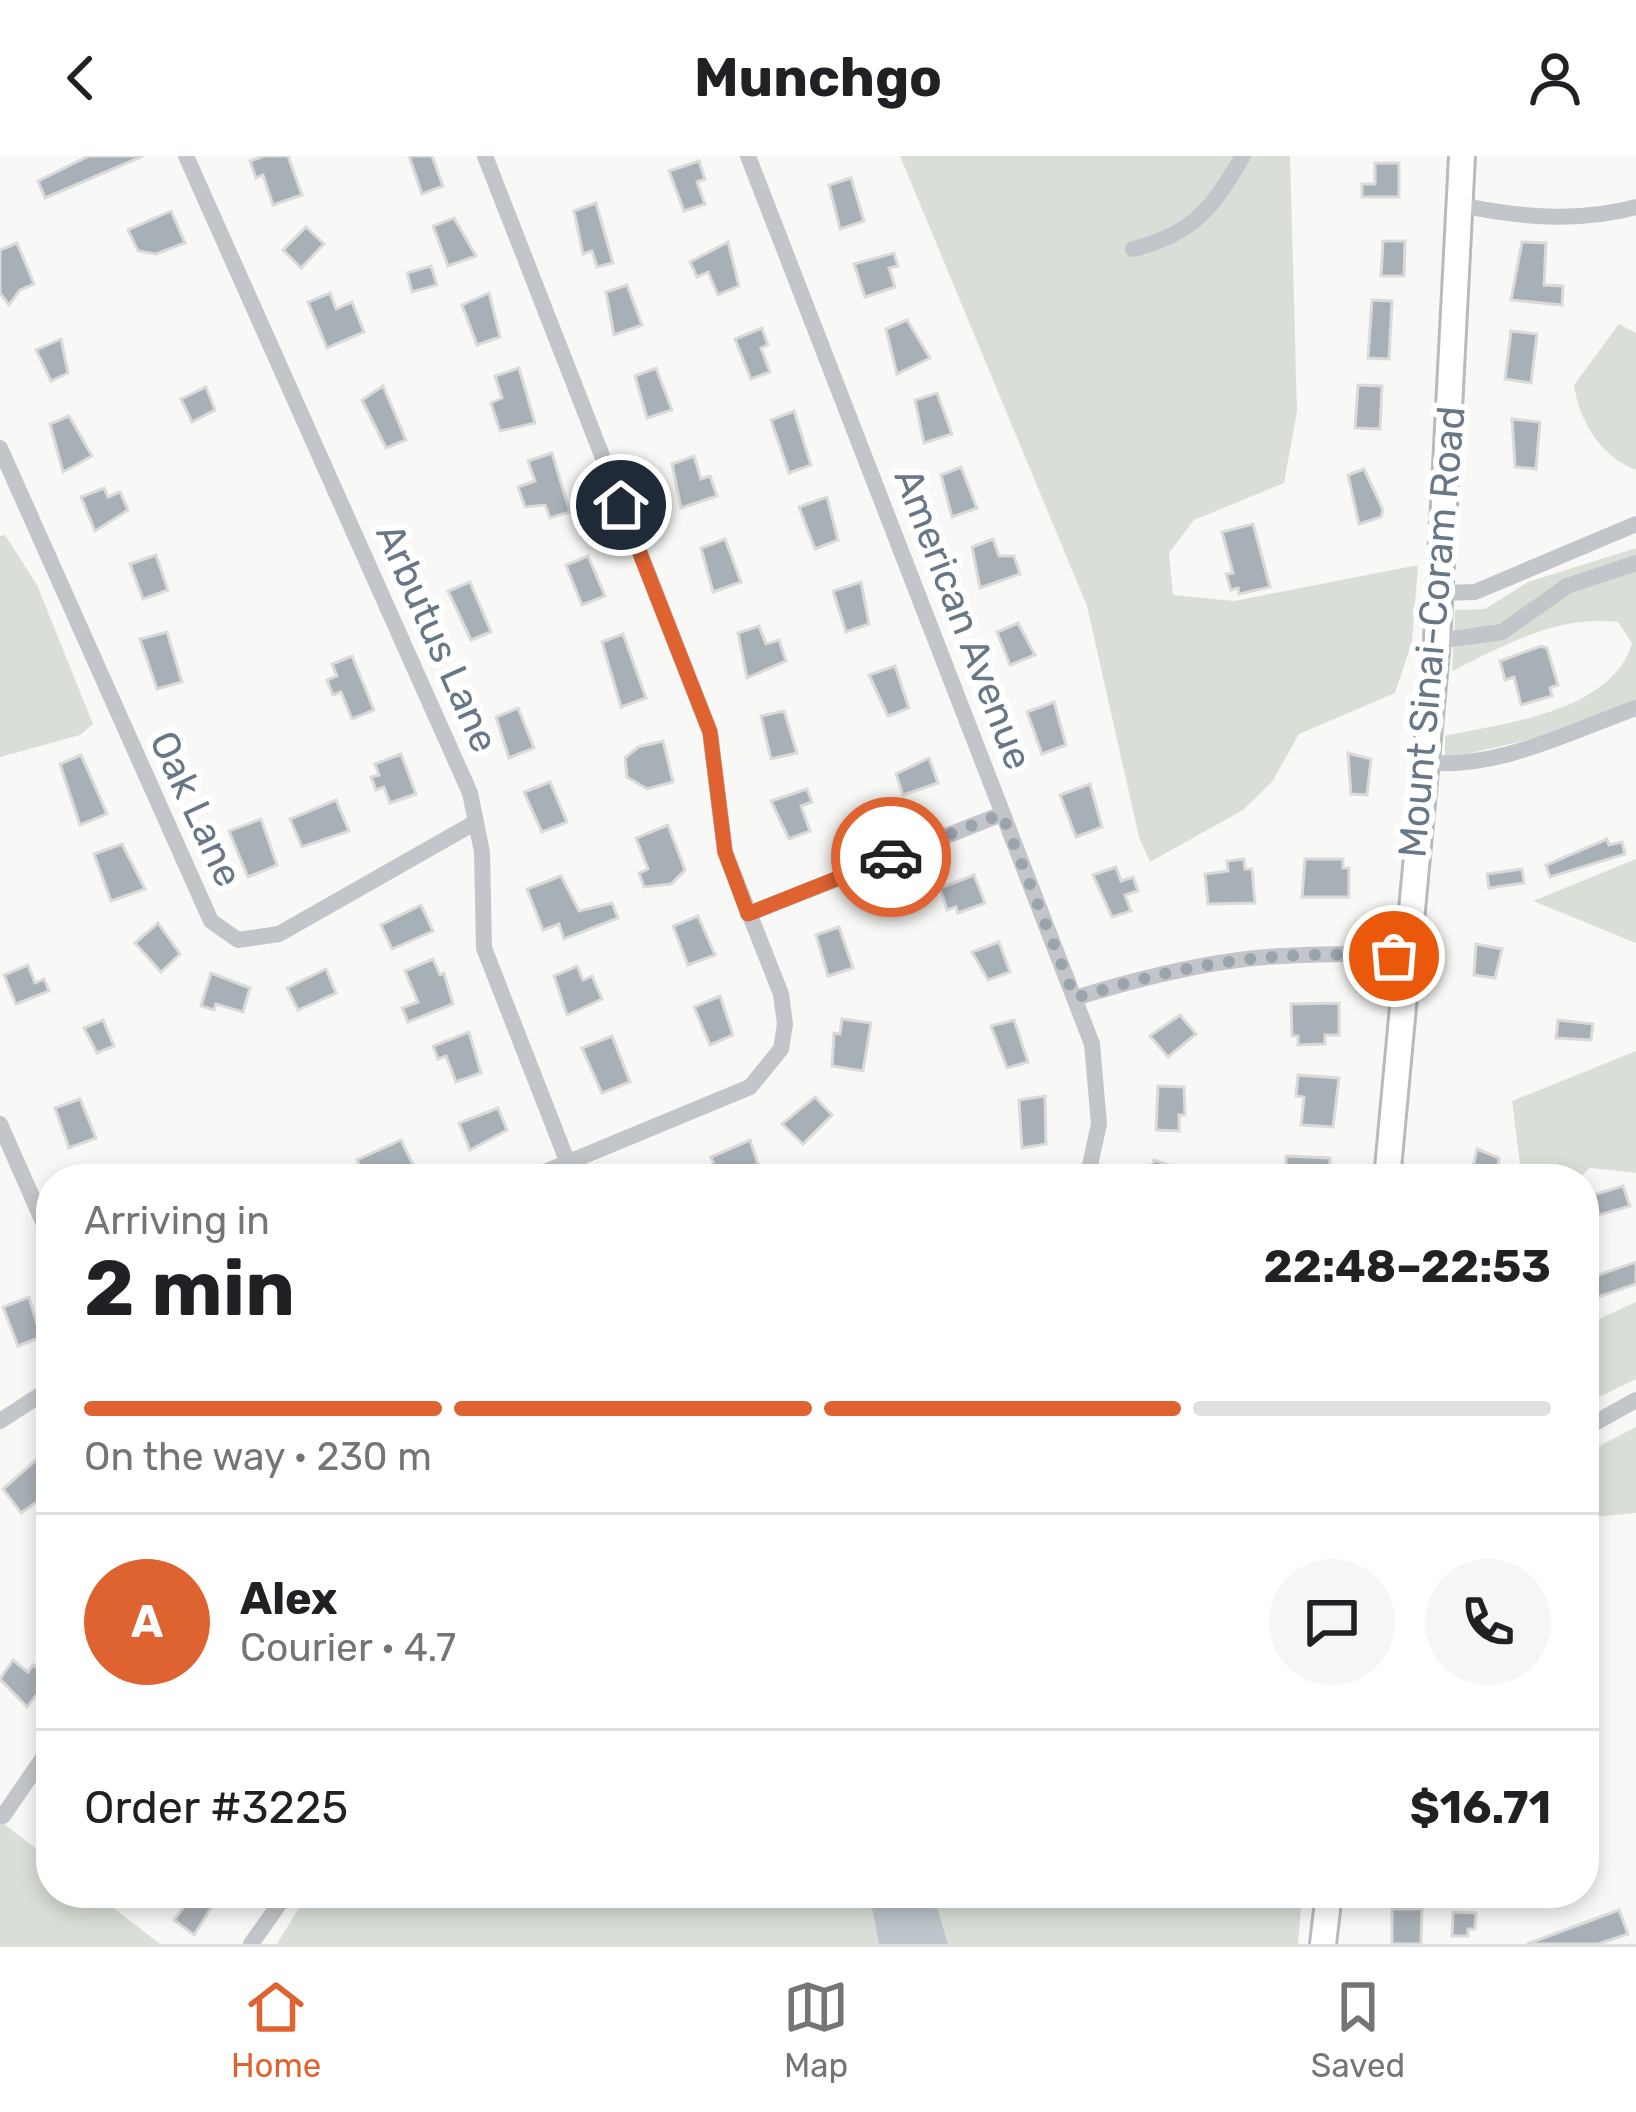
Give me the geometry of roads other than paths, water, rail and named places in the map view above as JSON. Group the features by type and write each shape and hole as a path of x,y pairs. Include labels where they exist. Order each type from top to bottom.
{"main road":[{"name":"Mount Sinai-Coram Road","path":"1388,1164 1440,593 1462,156"},
{"path":"1323,1944 1327,1908"}],"street":[{"name":"Arbutus Lane","path":"186,156 470,793 484,948 568,1163"},
{"path":"484,156 710,732 725,852 781,994 782,1049 750,1087 568,1163"},
{"name":"American Avenue","path":"748,156 1075,998 1098,1066 1099,1124 1090,1164"},
{"path":"1133,249 1164,242 1211,210 1243,156"},
{"path":"1460,205 1533,216 1604,216 1636,207"},
{"name":"Oak Lane","path":"0,448 211,921 238,940 279,934 476,822"},
{"path":"1440,593 1475,592 1584,551 1636,524"},
{"path":"1436,641 1498,634 1567,586 1636,563"},
{"path":"1423,762 1452,766 1503,756 1636,708"},
{"path":"748,914 1002,814"},
{"path":"1075,998 1161,971 1263,953 1404,956"},
{"path":"0,1124 36,1206"},
{"path":"0,1421 36,1398"},
{"path":"1599,1421 1636,1400"},
{"path":"3,1816 36,1769"},
{"path":"251,1944 276,1908"}]}
